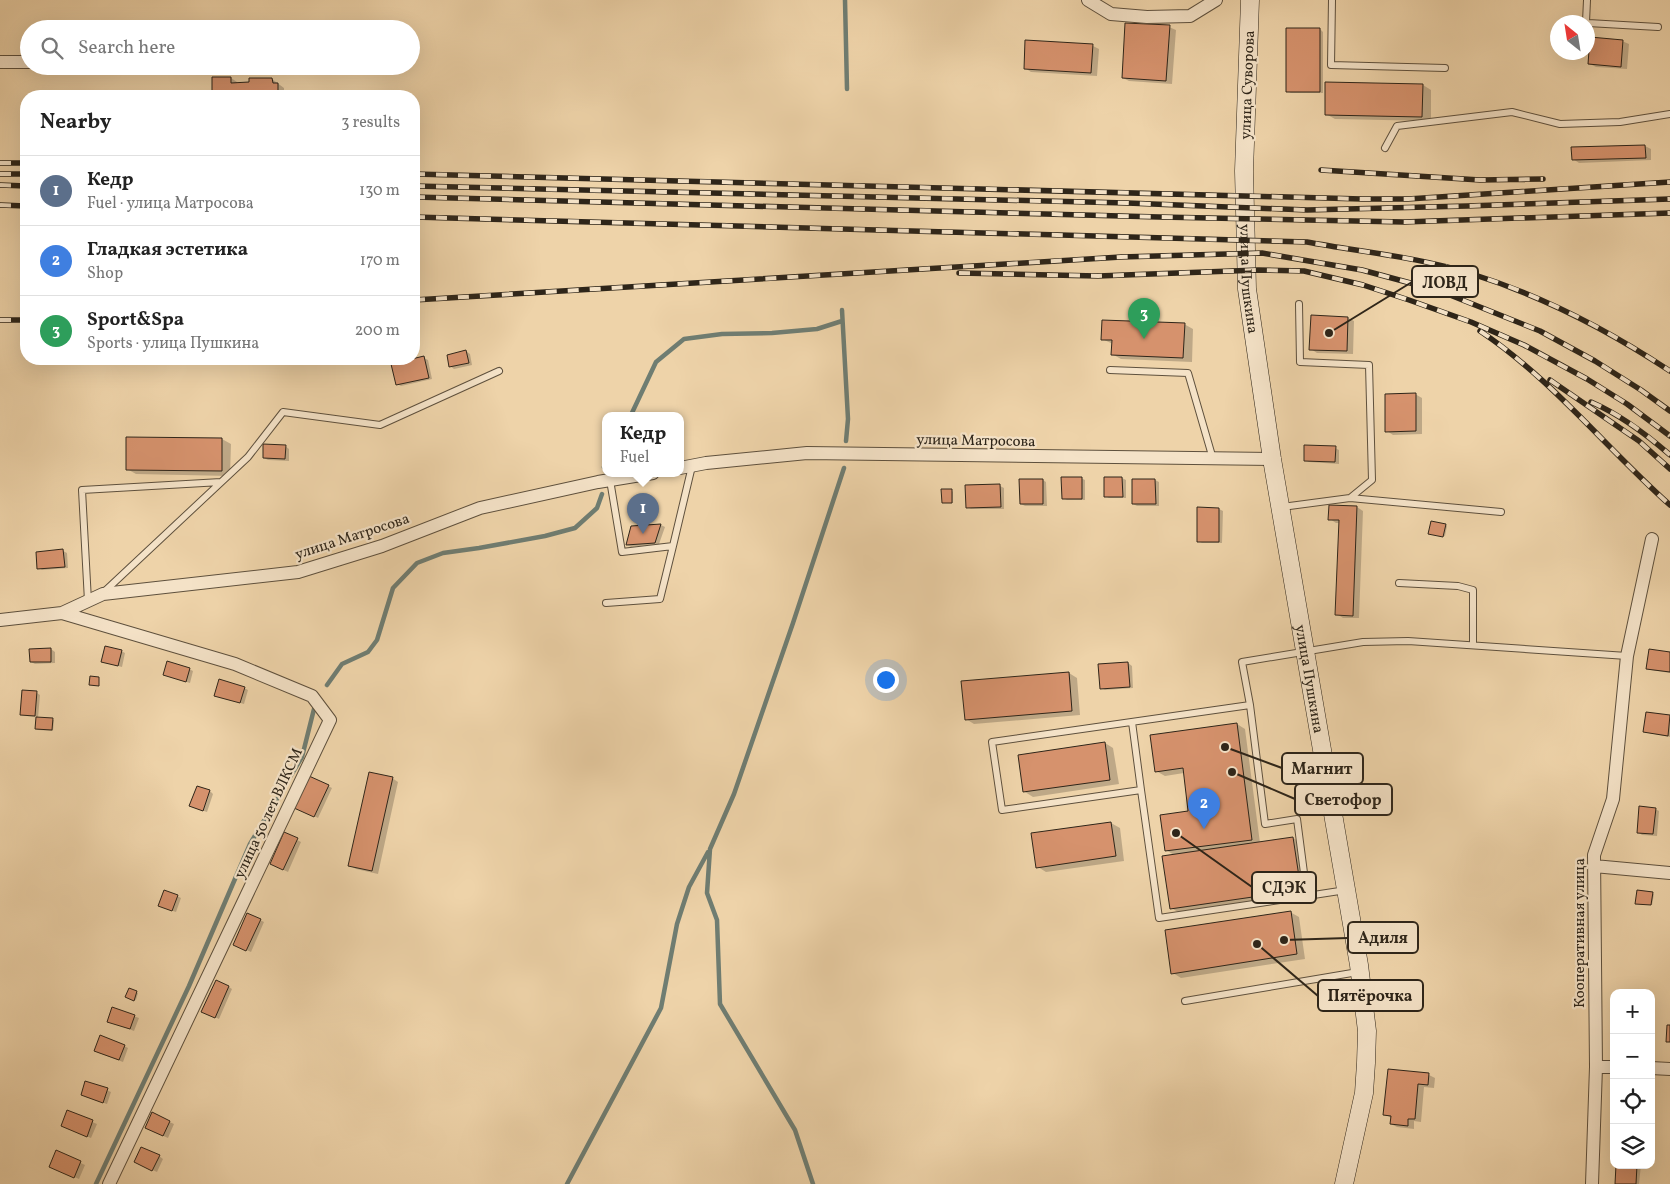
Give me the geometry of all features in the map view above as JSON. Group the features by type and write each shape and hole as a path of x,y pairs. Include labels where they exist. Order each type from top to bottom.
{"main road":[{"name":"улица Суворова","path":"1244,171 1250,0"},
{"name":"улица Пушкина","path":"1244,171 1247,289 1272,459 1346,890 1367,1031 1364,1093 1344,1184"}],"street":[{"path":"1088,0 1111,14 1147,17 1190,16 1216,0"},
{"path":"0,62 20,62"},
{"name":"улица Матросова","path":"686,467 807,453 1272,459"},
{"name":"улица Матросова","path":"0,620 62,612 103,594 298,572 382,546 480,508 628,477"},
{"name":"Кооперативная улица","path":"1592,1184 1596,1066 1594,855 1613,799 1627,656 1652,539"},
{"name":"улица 50 лет ВЛКСМ","path":"62,612 235,664 312,696 330,720 109,1184"},
{"path":"1594,866 1670,873"},
{"path":"1596,1066 1610,1067"},
{"path":"1655,1068 1670,1069"}],"lane":[{"path":"1332,0 1331,65 1445,68"},
{"path":"1587,0 1587,15"},
{"path":"1595,23 1658,27"},
{"path":"1385,148 1397,126 1512,112 1560,124 1620,122 1670,114"},
{"path":"1299,304 1300,362 1369,365 1372,480 1350,498"},
{"path":"1110,370 1188,373 1213,458"},
{"path":"103,594 248,457 283,412 380,425 499,371"},
{"path":"606,603 660,600 673,546 686,467"},
{"path":"610,480 622,552 673,546"},
{"path":"88,601 82,490 221,482"},
{"path":"1281,507 1350,498 1501,512"},
{"path":"1399,583 1458,586 1474,590 1473,645"},
{"path":"1308,896 1297,819 1265,824 1250,705 1242,662 1363,642 1408,641 1627,656"},
{"path":"1141,790 1002,810 992,742 1250,705"},
{"path":"1132,722 1160,918 1346,890"},
{"path":"1185,1000 1359,972"}],"building":[{"path":"1125,23 1170,25 1166,81 1122,78"},
{"path":"1286,28 1320,28 1320,92 1286,92"},
{"path":"1595,37 1623,40 1621,67 1588,64 1588,60 1595,60"},
{"path":"1025,40 1093,44 1091,73 1024,69"},
{"path":"212,77 231,77 231,83 249,82 249,78 272,78 273,83 278,83 278,90 212,90"},
{"path":"1325,82 1423,84 1422,117 1325,115"},
{"path":"1645,145 1646,158 1572,160 1571,147"},
{"path":"1311,315 1348,317 1347,351 1309,350"},
{"path":"1102,320 1185,323 1183,358 1111,355 1112,340 1101,340"},
{"path":"466,350 469,363 449,367 447,355"},
{"path":"424,356 429,378 396,385 391,365 420,365 420,357"},
{"path":"1416,393 1416,431 1385,432 1385,394"},
{"path":"126,437 222,438 222,471 126,470"},
{"path":"263,444 286,445 285,459 263,458"},
{"path":"1304,445 1336,446 1335,462 1304,461"},
{"path":"1061,477 1082,477 1082,499 1062,499"},
{"path":"1104,477 1122,477 1123,497 1104,497"},
{"path":"1019,479 1043,479 1043,504 1020,504"},
{"path":"1132,479 1155,479 1156,504 1132,504"},
{"path":"1000,484 1001,507 966,508 965,485"},
{"path":"941,489 952,489 952,503 942,503"},
{"path":"1329,505 1357,506 1353,616 1335,615 1339,520 1328,520"},
{"path":"1197,507 1219,508 1219,542 1197,542"},
{"path":"1431,521 1446,524 1443,537 1428,534"},
{"path":"661,524 655,543 626,545 631,526"},
{"path":"63,549 65,567 37,569 36,552"},
{"path":"105,646 122,650 118,666 101,662"},
{"path":"51,648 51,662 30,662 29,649"},
{"path":"1649,649 1670,652 1670,672 1646,669"},
{"path":"167,661 190,668 186,682 163,675"},
{"path":"1128,662 1130,687 1100,689 1098,664"},
{"path":"1069,672 1072,711 965,720 961,681"},
{"path":"90,676 99,677 99,686 89,685"},
{"path":"219,679 245,687 240,703 214,696"},
{"path":"22,690 37,691 35,716 20,715"},
{"path":"1646,712 1670,715 1668,736 1643,732"},
{"path":"36,717 53,718 52,730 35,729"},
{"path":"1237,723 1252,840 1165,851 1160,815 1188,811 1183,768 1155,772 1150,735"},
{"path":"1105,742 1110,780 1023,792 1018,755"},
{"path":"369,772 393,777 372,871 348,866"},
{"path":"309,776 329,785 314,817 294,808"},
{"path":"197,786 210,790 203,811 189,806"},
{"path":"1639,806 1656,808 1653,834 1637,833"},
{"path":"1111,822 1116,856 1036,868 1031,833"},
{"path":"284,832 298,838 283,870 270,864"},
{"path":"1293,837 1301,890 1170,909 1162,856"},
{"path":"164,890 178,895 172,911 158,906"},
{"path":"1637,890 1653,892 1651,905 1635,904"},
{"path":"1291,911 1297,954 1171,974 1165,930"},
{"path":"247,913 261,919 246,951 233,945"},
{"path":"216,980 229,986 215,1018 201,1012"},
{"path":"129,988 137,991 134,1001 125,997"},
{"path":"112,1007 135,1015 130,1029 107,1022"},
{"path":"1667,1025 1670,1025 1670,1042 1666,1042"},
{"path":"100,1035 125,1045 119,1060 94,1051"},
{"path":"1388,1069 1429,1073 1428,1085 1418,1084 1415,1119 1408,1119 1408,1126 1390,1124 1391,1116 1383,1115"},
{"path":"85,1081 108,1088 103,1103 81,1095"},
{"path":"67,1110 93,1120 87,1137 61,1126"},
{"path":"152,1112 170,1121 163,1136 145,1128"},
{"path":"141,1147 160,1155 152,1171 134,1162"},
{"path":"56,1150 81,1161 74,1178 49,1167"},
{"path":"1616,1169 1637,1169 1636,1184 1615,1184"}],"waterway":[{"path":"845,0 847,89"},
{"path":"842,310 848,419 846,441"},
{"path":"632,412 656,362 684,339 722,334 772,333 817,329 842,321"},
{"path":"813,1184 795,1130 720,1004 717,920 707,893 710,849 734,794 844,468"},
{"path":"327,685 342,664 368,652 377,640 393,588 417,563 443,553 545,536 575,528 597,508 602,494"},
{"path":"96,1184 189,986 250,844 302,757 314,709"},
{"path":"567,1184 661,1008 677,924 689,887 708,852"}],"railway":[{"path":"0,163 20,163"},
{"path":"1321,170 1480,180 1543,179"},
{"path":"0,174 20,174"},
{"path":"420,174 1362,199 1408,199 1670,182"},
{"path":"0,185 20,186"},
{"path":"420,186 1127,203 1307,210 1670,199"},
{"path":"420,197 1404,222 1670,213"},
{"path":"0,205 20,206"},
{"path":"420,217 1307,242 1431,263 1498,283 1574,315 1670,371"},
{"path":"420,300 1121,257 1262,253 1362,270 1440,291 1540,331 1595,361 1670,411"},
{"path":"959,273 1098,276 1258,270 1304,271 1363,285 1409,300 1471,322 1524,345 1587,379 1627,404 1670,436"},
{"path":"0,320 20,320"},
{"path":"1480,331 1531,370 1670,505"},
{"path":"1550,380 1639,441 1670,469"},
{"path":"1591,402 1633,426 1670,455"}],"place":[{"name":"ЛОВД","path":"1329,333"},
{"name":"Sport&Spa","path":"1144,339"},
{"name":"Кедр","path":"643,534"},
{"name":"Магнит","path":"1225,747"},
{"name":"Светофор","path":"1232,772"},
{"name":"Гладкая эстетика","path":"1204,829"},
{"name":"СДЭК","path":"1176,833"},
{"name":"Адиля","path":"1284,940"},
{"name":"Пятёрочка","path":"1257,944"}]}
